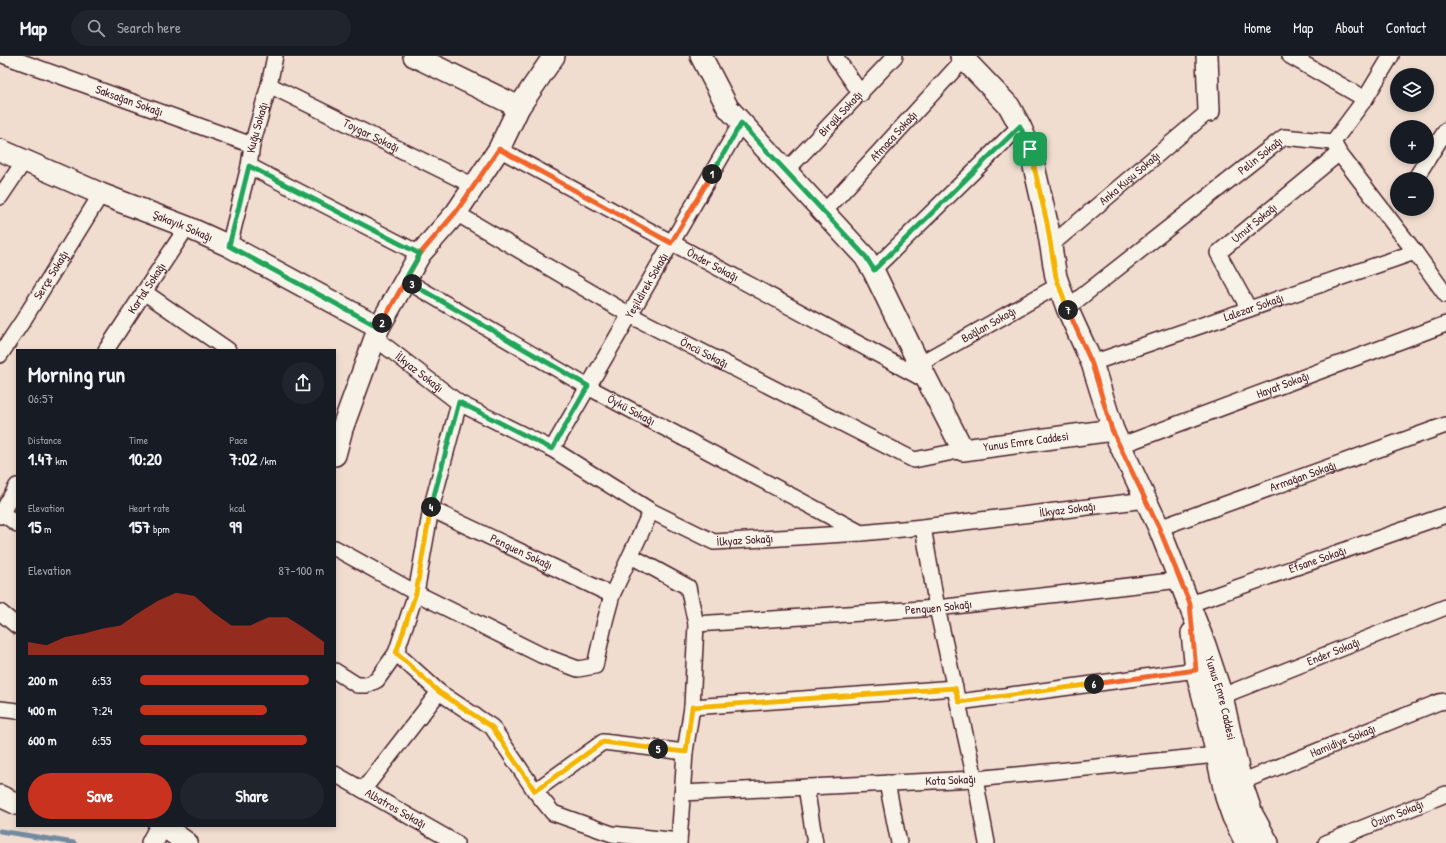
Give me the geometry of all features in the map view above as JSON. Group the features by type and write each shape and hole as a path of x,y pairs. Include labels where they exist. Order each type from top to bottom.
{"street":[{"name":"Saksağan Sokağı","path":"5,56 252,145"},
{"name":"Kuğu Sokağı","path":"229,246 249,166 252,145 275,56"},
{"path":"414,56 519,107"},
{"path":"336,448 339,426 377,333 405,280 420,254 456,212 499,149 519,107 554,56"},
{"path":"701,56 728,108 866,257 874,270 923,373 963,450"},
{"path":"835,56 861,94"},
{"name":"Birgül Sokağı","path":"786,171 896,56"},
{"path":"1207,56 1209,112"},
{"path":"1290,56 1365,99"},
{"path":"1390,211 1336,148 1391,56"},
{"path":"963,58 1009,106 1030,149 1047,223 1056,277 1067,308 1092,364 1116,438 1159,528 1190,604"},
{"name":"Atmaca Sokağı","path":"824,212 963,58"},
{"name":"Toygar Sokağı","path":"268,85 474,186"},
{"name":"Anka Kuşu Sokağı","path":"1051,244 1209,112"},
{"name":"Yeşildirek Sokağı","path":"552,449 741,123"},
{"path":"874,270 1020,126"},
{"path":"1421,172 1442,148 1446,130"},
{"name":"Pelin Sokağı","path":"1067,308 1284,137 1336,148"},
{"name":"Umut Sokağı","path":"1249,309 1218,253 1336,148"},
{"name":"Önder Sokağı","path":"499,149 671,243 923,373"},
{"name":"Şakayık Sokağı","path":"0,150 101,194 187,227 229,246 377,333"},
{"path":"0,197 25,160"},
{"path":"249,166 420,254"},
{"name":"Serçe Sokağı","path":"0,355 101,194"},
{"name":"Öncü Sokağı","path":"456,212 630,315 914,460 963,450"},
{"path":"1394,216 1415,252 1446,295"},
{"name":"Kartal Sokağı","path":"107,349 187,227"},
{"name":"Lalezar Sokağı","path":"1092,364 1415,252"},
{"name":"Öykü Sokağı","path":"405,280 588,386 860,533"},
{"name":"Bağlan Sokağı","path":"923,373 1059,285"},
{"path":"144,292 227,349"},
{"name":"Hayat Sokağı","path":"1116,438 1446,324"},
{"name":"İlkyaz Sokağı","path":"377,333 459,402 552,449 651,511 714,542 860,533 923,527 1146,500"},
{"path":"336,672 357,685 367,685 377,680 396,653 416,593 431,509 459,402"},
{"name":"Armağan Sokağı","path":"1159,528 1446,425"},
{"name":"Yunus Emre Caddesi","path":"963,450 1116,438"},
{"path":"16,488 1,514 16,523"},
{"name":"Penguen Sokağı","path":"431,509 612,595"},
{"path":"336,549 416,593 541,654 578,669 595,666 612,595 651,511"},
{"name":"Efsane Sokağı","path":"1190,604 1446,515"},
{"path":"923,527 938,608 975,779 987,843"},
{"path":"396,653 439,692 492,727 535,791 553,812 612,834 679,842 682,793 692,707 696,624 688,587 631,556"},
{"name":"Penguen Sokağı","path":"696,624 938,608 1180,580"},
{"name":"Yunus Emre Caddesi","path":"1190,604 1196,670 1208,715 1226,797 1233,817 1246,843"},
{"name":"Yunus Emre Caddesi","path":"1190,604 1222,696 1241,782 1252,814 1268,843"},
{"name":"Ender Sokağı","path":"1222,696 1446,607"},
{"path":"0,612 16,625"},
{"path":"692,707 957,695 1196,670"},
{"path":"363,790 439,692"},
{"name":"Hamidiye Sokağı","path":"1241,782 1439,702 1446,701"},
{"path":"0,709 16,712"},
{"path":"535,791 603,742 686,752"},
{"name":"Kota Sokağı","path":"682,793 975,779 1217,754"},
{"name":"Albatros Sokağı","path":"336,775 456,843"},
{"path":"887,783 899,843"},
{"path":"806,787 815,843"},
{"name":"Özüm Sokağı","path":"1326,843 1446,794"},
{"path":"0,796 16,804"},
{"path":"152,843 161,827"},
{"path":"163,827 187,843"}],"waterway":[{"path":"0,831 74,843"}],"route":[{"path":"1030,149 1020,126 874,270 866,257 741,123 671,243 499,149 456,212 420,254 379,327 229,246 249,166 420,254 405,280 588,386 552,449 459,402 431,509 416,593 396,653 439,692 492,727 535,791 603,742 686,752 692,707 955,688 959,702 1196,670 1190,604 1159,528 1112,430 1092,364 1067,308 1056,277 1047,223 1030,149"}]}
